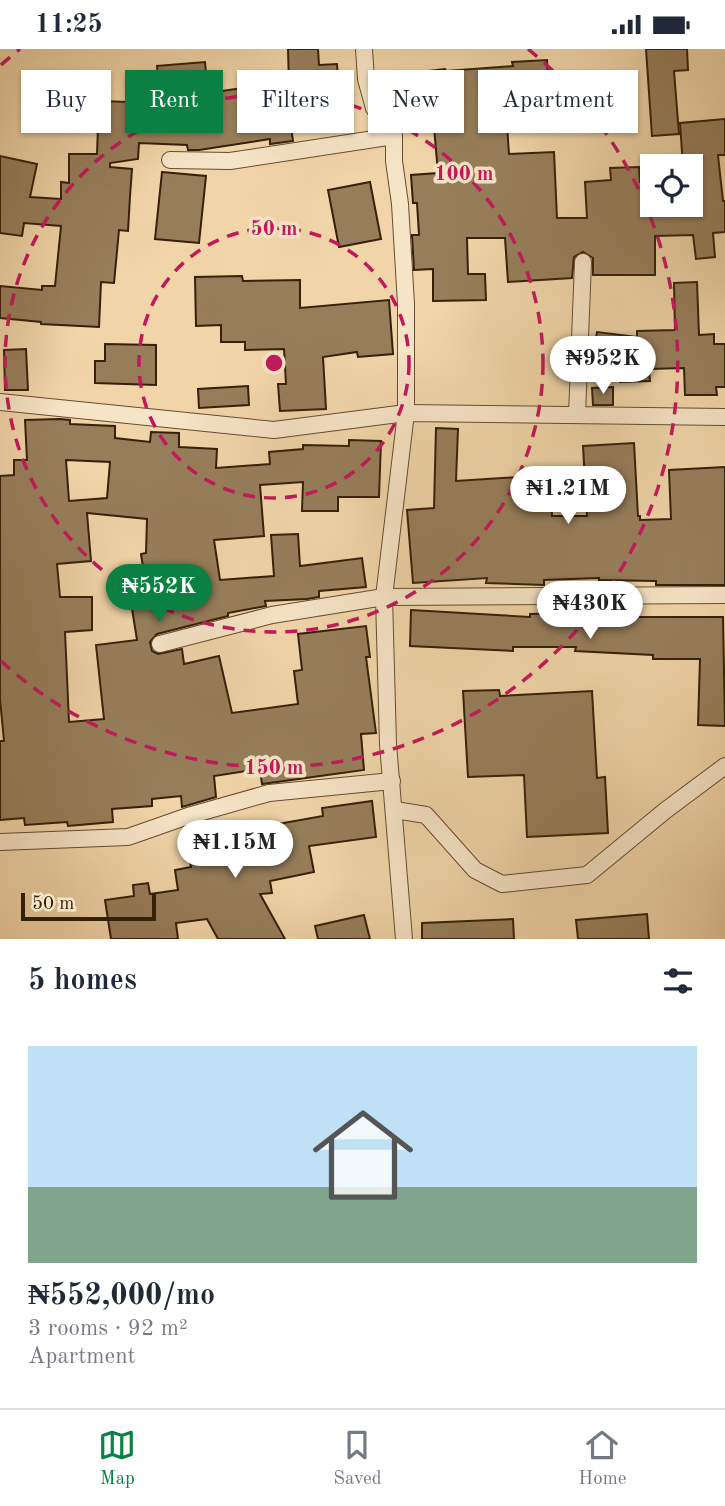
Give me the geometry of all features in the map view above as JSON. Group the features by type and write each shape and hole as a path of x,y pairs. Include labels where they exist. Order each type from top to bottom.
{"street":[{"path":"364,49 366,79 374,108 394,136 406,304 406,413 384,597 388,744 404,939"},
{"path":"170,160 230,161 394,136"},
{"path":"577,415 583,262"},
{"path":"0,402 274,430 406,413 725,417"},
{"path":"160,644 272,615 384,597 725,595"},
{"path":"394,810 426,815 475,870 502,884 587,875 725,766"},
{"path":"0,842 128,837 188,815 269,793 392,781"}],"building":[{"path":"288,49 318,49 319,65 337,64 337,70 289,70"},
{"path":"646,49 687,49 688,70 674,71 679,134 652,136"},
{"path":"547,60 548,70 478,70 478,133 508,133 509,154 554,152 557,218 587,218 585,182 611,180 610,168 639,167 640,217 703,217 703,154 682,154 680,123 725,119 725,155 718,155 725,201 725,232 713,233 715,257 696,259 693,235 655,236 655,275 593,275 593,258 583,252 574,257 572,278 508,282 505,238 467,238 468,274 485,274 486,300 433,301 433,269 414,270 412,235 419,235 417,203 413,203 411,175 438,173 435,133 464,133 464,70 459,70 513,66 512,62"},
{"path":"205,62 206,70 157,70 157,66"},
{"path":"237,89 237,133 292,133 293,141 270,144 270,139 199,150 188,150 187,145 139,143 138,159 110,163 110,167 132,169 128,231 119,230 114,283 101,282 99,327 41,324 0,318 0,286 42,290 42,286 55,286 61,226 24,223 22,236 0,233 0,156 37,164 30,197 61,199 61,182 69,183 69,154 97,154 98,133 111,133 111,101 125,102 125,133 223,133 223,91"},
{"path":"162,172 206,176 199,243 155,239"},
{"path":"370,182 381,239 339,247 328,190"},
{"path":"242,276 243,281 300,280 300,308 389,300 393,354 358,357 357,352 323,357 326,409 280,411 278,384 286,384 284,349 245,350 245,342 221,342 221,325 196,326 195,277"},
{"path":"697,282 699,335 714,334 714,344 725,344 725,387 716,387 717,395 685,395 684,368 649,369 650,381 620,382 619,353 594,349 597,332 637,337 637,331 675,330 674,283"},
{"path":"105,344 156,345 156,385 95,383 95,361 105,361"},
{"path":"26,349 28,390 5,390 4,350"},
{"path":"248,386 249,405 199,408 198,389"},
{"path":"613,387 613,405 593,405 592,388"},
{"path":"60,419 70,420 70,424 115,426 115,438 150,442 151,432 179,433 179,447 217,449 216,468 270,464 269,452 303,449 303,445 349,446 349,440 381,441 379,497 338,497 338,511 302,511 303,482 260,485 264,536 214,540 220,580 274,576 271,535 298,534 300,566 362,558 366,587 319,591 319,597 307,599 265,601 266,606 228,613 228,616 157,634 150,642 152,651 158,654 182,649 184,664 219,656 232,713 298,704 294,671 302,670 298,634 366,626 370,657 366,657 376,733 361,734 364,770 262,784 260,769 214,776 216,797 182,807 181,796 152,799 152,806 112,809 113,822 68,826 67,822 25,825 24,818 0,820 0,741 4,741 0,699 0,476 14,475 14,460 27,460 25,420","holes":["66,460 110,462 107,498 69,501","87,513 147,519 146,553 141,554 147,593 130,596 137,640 96,645 104,719 69,722 65,632 92,630 92,597 60,597 57,564 91,561"]},
{"path":"436,428 458,429 456,481 550,475 552,516 587,516 583,446 634,443 640,520 671,519 669,470 725,467 725,585 656,585 656,581 599,578 544,580 544,585 486,583 487,578 413,583 407,510 434,508"},
{"path":"411,610 530,617 530,614 572,613 637,617 723,617 725,726 698,725 700,659 653,659 653,655 575,651 576,647 513,647 513,651 410,646"},
{"path":"499,690 500,696 592,691 597,778 605,777 608,833 527,837 524,775 468,777 463,691"},
{"path":"372,801 376,837 309,846 314,872 270,881 272,893 260,894 285,939 218,939 207,919 176,923 178,939 111,939 105,900 134,896 133,885 148,883 150,894 178,890 175,870 191,867 186,838 221,832 223,847 275,841 272,825 323,816 322,808"},
{"path":"647,914 649,939 578,939 576,920"},
{"path":"364,915 370,939 318,939 315,926"},
{"path":"513,919 514,939 422,939 422,923"}]}
